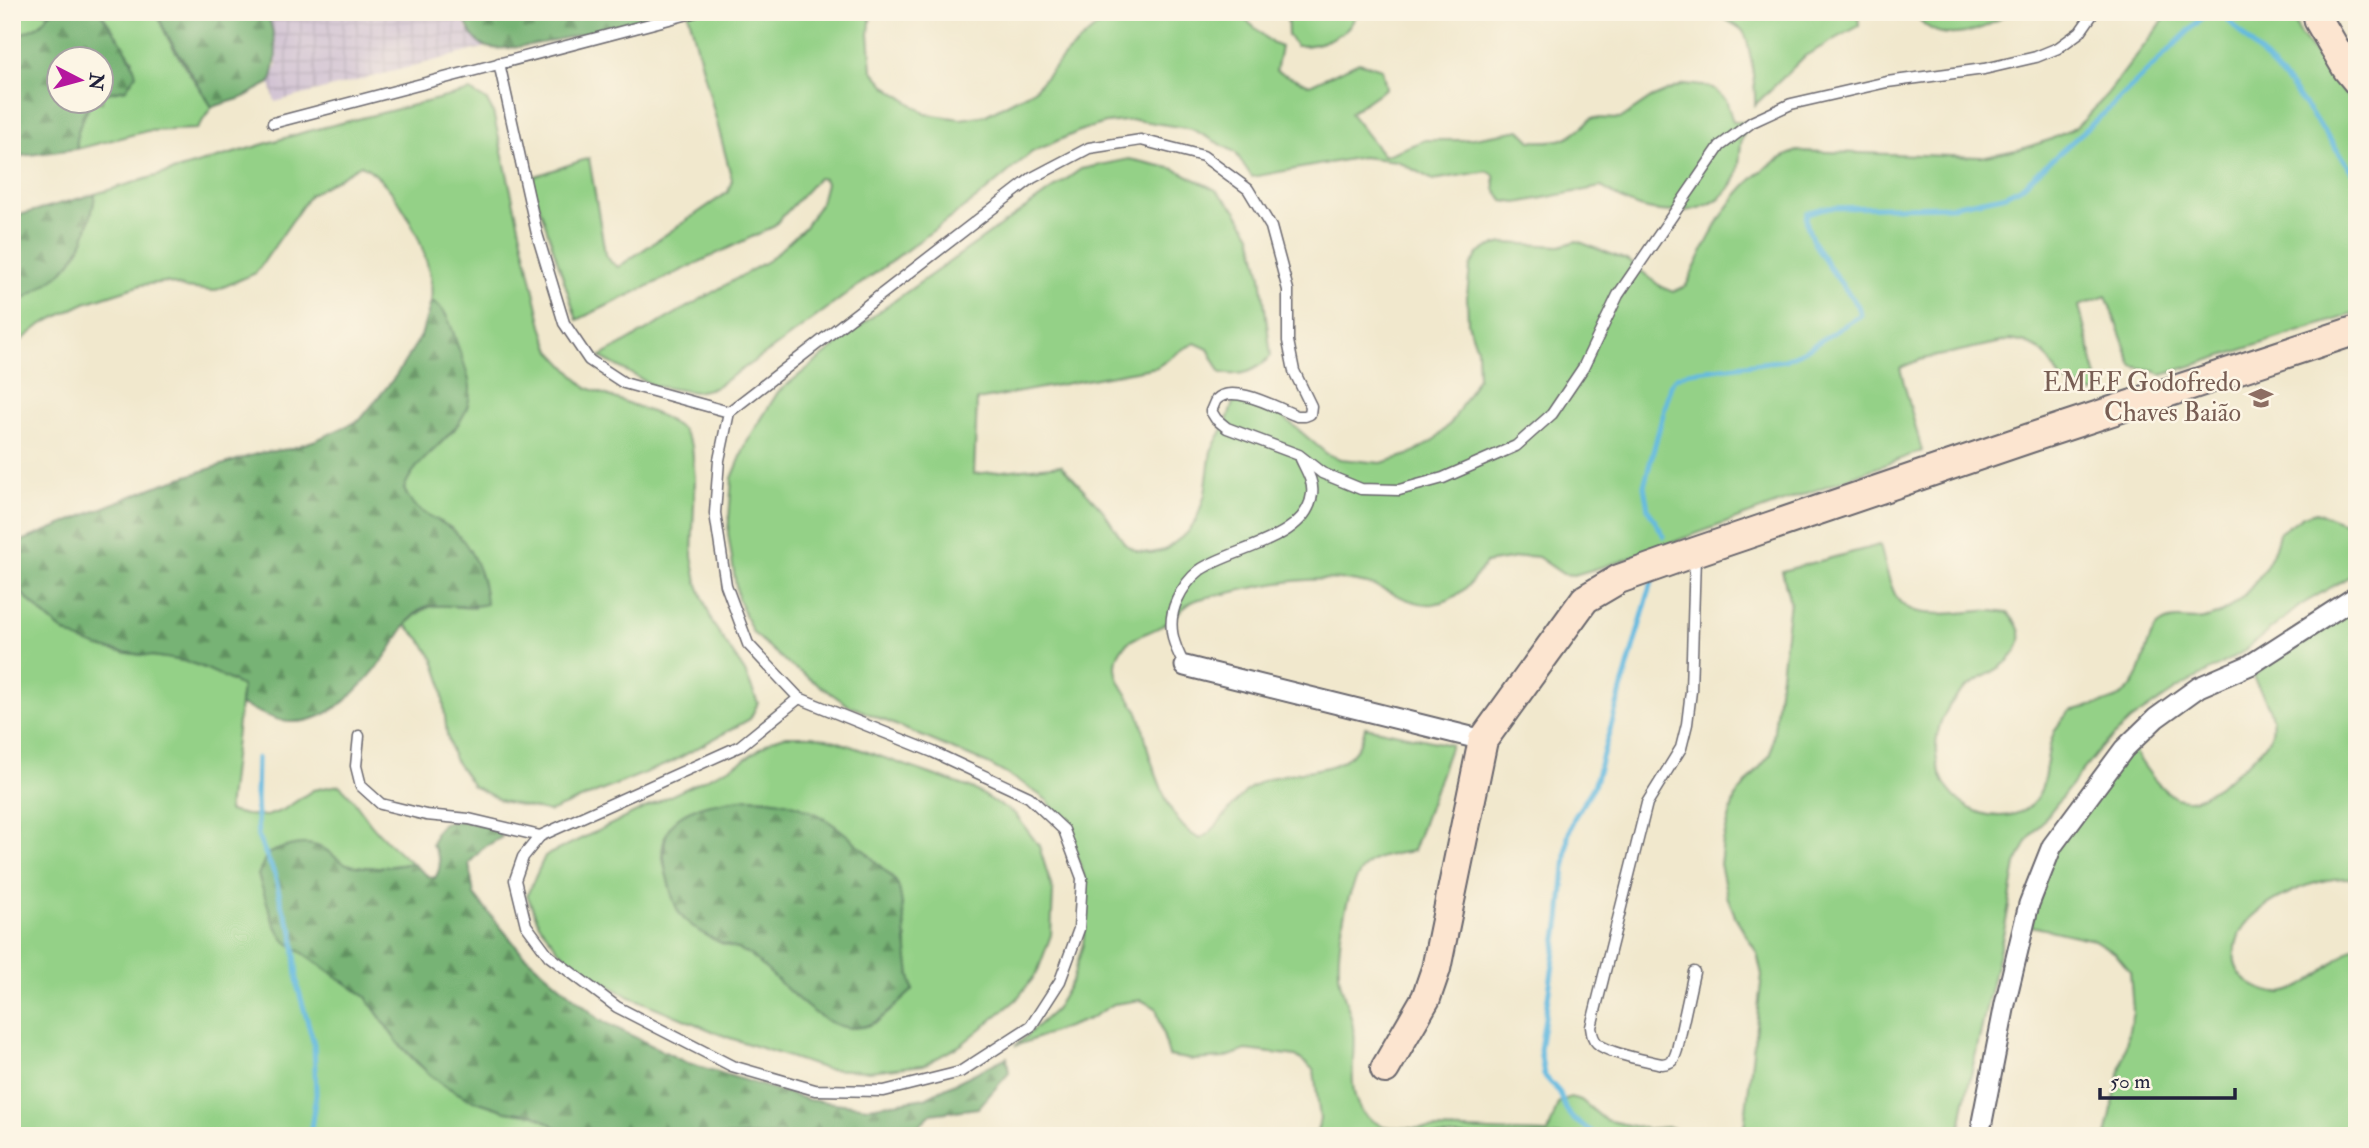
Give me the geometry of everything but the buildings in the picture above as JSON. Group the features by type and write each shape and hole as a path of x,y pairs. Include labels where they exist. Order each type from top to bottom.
{"street":[{"path":"2317,12 2319,21 2357,81"},
{"path":"1385,1069 1426,998 1436,969 1483,740 1585,599 1619,579 1695,552 2357,330"},
{"path":"1982,1122 2005,1004 2029,904 2052,846 2124,749 2156,718 2200,687 2250,664 2357,596"},
{"path":"1185,666 1483,740"}],"lane":[{"path":"273,122 696,12"},
{"path":"799,698 740,746 540,836 523,857 515,880 526,925 549,956 617,1007 732,1066 815,1090 884,1091 960,1072 1031,1026 1060,981 1079,929 1082,878 1064,830 1029,797 933,752 799,698 748,644 726,585 715,513 719,460 729,412 1032,178 1089,148 1141,140 1203,156 1248,189 1271,228 1288,290 1288,341 1294,371 1311,406 1310,414 1297,416 1243,394 1227,393 1216,400 1211,411 1216,419 1227,428 1299,455 1322,473 1361,489 1399,490 1443,478 1516,446 1552,414 1583,368 1618,295 1720,146 1752,122 1791,104 1887,82 1984,69 2036,57 2058,48 2080,32 2094,12"},
{"path":"499,63 537,234 564,323 589,360 624,383 729,412"},
{"path":"1185,666 1171,636 1172,611 1182,588 1200,570 1294,527 1307,511 1313,494 1311,480 1299,455"},
{"path":"1694,972 1677,1050 1674,1059 1669,1063 1662,1064 1612,1050 1599,1045 1592,1037 1591,1027 1647,803 1681,748 1687,724 1691,691 1695,552"},
{"path":"359,736 356,766 361,786 381,804 426,815 469,819 540,836"}],"shaded area":[{"path":"267,12 463,12 466,28 487,47 275,102 270,83 277,66 276,42"}],"green space":[{"path":"12,12 51,12 39,26 12,38"},
{"path":"51,12 100,12 126,49 136,74 126,89 116,91 116,46 46,46 46,116 84,116 78,130 77,149 12,157 12,38 39,26"},
{"path":"100,12 159,12 160,21 172,46 212,107 197,129 147,131 77,149 78,130 84,116 116,116 116,90 126,89 133,60"},
{"path":"159,12 267,12 276,48 270,83 242,98 212,107 167,35 158,16"},
{"path":"463,12 668,12 547,42 501,48 487,47 477,41 468,28"},
{"path":"688,12 871,12 869,34 872,70 886,86 926,114 961,119 986,115 1034,90 1067,53 1094,29 1120,12 1237,12 1273,44 1281,47 1276,71 1310,85 1359,62 1382,69 1386,88 1350,113 1384,156 1425,140 1462,140 1520,130 1531,141 1564,139 1592,118 1620,119 1651,98 1684,84 1711,87 1726,100 1733,122 1750,122 1752,119 1742,139 1736,177 1728,189 1706,206 1677,212 1634,205 1601,187 1517,203 1503,201 1495,189 1494,175 1487,171 1433,180 1397,161 1362,157 1252,177 1235,152 1192,129 1135,120 1106,123 1082,130 1032,152 980,196 771,350 714,388 695,392 654,386 600,357 769,260 805,227 821,202 826,183 824,179 818,178 773,227 577,320 530,178 589,158 605,253 618,267 728,192 732,180"},
{"path":"1287,12 1357,12 1354,20 1341,33 1323,42 1296,46 1288,35"},
{"path":"1722,12 1858,12 1859,26 1805,56 1755,105 1746,37 1741,29 1723,18"},
{"path":"1914,12 2010,12 1973,31 1946,34 1934,31"},
{"path":"2170,12 2293,12 2299,33 2357,109 2357,313 2163,375 2132,366 2106,296 2079,306 2100,390 2092,393 2061,380 2047,357 2039,349 2026,343 2010,340 1919,360 1900,368 1922,451 1619,562 1574,575 1563,574 1538,557 1528,556 1486,563 1464,590 1450,599 1433,604 1408,600 1367,584 1332,579 1278,583 1201,598 1190,603 1165,624 1127,643 1118,656 1118,678 1139,715 1149,754 1164,794 1182,825 1200,839 1214,828 1242,795 1264,780 1334,765 1348,758 1359,745 1365,727 1451,745 1413,851 1372,861 1355,883 1344,917 1339,953 1340,981 1353,1027 1355,1096 1367,1117 1383,1127 1548,1133 1558,1103 1570,1097 1581,1100 1605,1120 1647,1129 1670,1127 1689,1136 1316,1136 1320,1119 1314,1070 1296,1056 1246,1050 1224,1058 1193,1060 1169,1056 1156,1008 1141,1000 1114,1004 1089,1019 1015,1046 1055,1010 1072,981 1083,944 1087,907 1084,877 1072,838 1048,801 1024,784 988,764 848,705 787,663 753,633 738,599 728,533 732,478 747,442 778,392 877,313 1081,169 1129,159 1175,169 1216,190 1236,210 1251,235 1261,276 1271,356 1248,372 1221,373 1208,349 1195,343 1157,367 977,400 974,474 1061,465 1102,509 1125,544 1137,551 1151,553 1165,550 1187,533 1196,521 1205,494 1211,451 1226,423 1235,397 1274,409 1327,454 1340,459 1381,463 1408,455 1433,441 1452,422 1478,377 1477,349 1468,323 1467,296 1470,267 1478,254 1489,247 1503,243 1560,246 1577,241 1629,261 1661,287 1673,292 1686,286 1716,225 1741,190 1775,161 1797,151 1981,157 2049,140 2075,128 2085,119"},
{"path":"470,91 487,101 493,112 542,326 551,351 585,387 659,415 682,429 692,446 695,480 692,556 697,582 713,624 745,672 758,703 750,719 672,762 549,812 502,801 473,786 454,759 447,735 441,681 434,660 421,640 406,625 430,607 474,608 451,528 412,507 404,489 409,474 455,429 470,387 445,313 431,302 428,266 412,225 401,205 375,174 361,165 310,195 256,273 214,291 185,288 166,282 141,285 85,303 42,324 12,348 12,306 49,282 76,255 83,242 95,194 305,132"},
{"path":"95,194 83,242 76,255 49,282 12,306 12,217"},
{"path":"431,302 441,308 453,330 468,376 468,404 453,430 420,463 404,489 413,504 449,527 464,542 480,572 486,604 423,608 409,621 371,675 335,708 306,721 290,722 272,718 240,705 242,686 205,668 182,661 110,650 68,634 12,584 12,545 159,485 259,453 289,449 360,420 395,377 421,336"},
{"path":"2316,512 2342,522 2357,523 2357,572 2301,605 2241,653 2177,689 2130,721 2100,749 2028,840 2016,864 2006,922 1959,1136 1743,1136 1762,975 1757,953 1736,918 1727,896 1720,864 1735,797 1771,754 1790,602 1782,571 1880,545 1897,598 1913,610 1936,614 1984,611 2008,613 2020,631 2019,646 2004,664 1961,692 1949,706 1941,723 1936,758 1940,774 1961,803 1978,812 2006,816 2027,809 2040,793 2053,734 2070,711 2121,696 2136,679 2155,629 2167,621 2204,619 2230,607 2262,573 2279,533 2303,516"},
{"path":"12,584 53,623 82,641 110,650 190,663 242,686 228,811 267,816 283,810 313,790 339,785 380,835 412,863 368,868 351,866 340,862 324,849 258,875 265,895 319,963 366,997 398,1043 442,1084 467,1098 506,1111 535,1115 572,1136 12,1136 12,827 16,826 12,790"},
{"path":"2357,595 2357,879 2344,878 2315,883 2285,895 2260,911 2244,926 2238,939 2235,962 2238,971 2247,981 2263,990 2282,993 2306,984 2357,945 2357,1136 2106,1136 2133,1012 2130,971 2115,953 2094,940 2031,926 2051,853 2130,745 2156,781 2178,799 2197,798 2240,770 2261,750 2272,732 2273,725 2270,710 2253,677 2314,621"},
{"path":"785,736 812,736 836,741 973,789 1015,814 1039,846 1053,892 1051,935 1037,973 1016,1000 961,1045 924,1065 869,1071 826,1069 727,1037 628,996 598,979 560,951 539,924 527,895 545,856 739,763 772,740","holes":["749,798 907,938 907,965 913,990 877,1022 851,1028 836,1024 823,1017 749,954 722,943 683,918 671,892 664,864 662,851 665,836 694,809"]},
{"path":"749,798 788,803 821,816 850,838 898,885 913,990 878,1020 852,1028 825,1019 798,999 750,955 702,933 678,911 667,876 664,854 666,837 672,824 682,814 696,808"},
{"path":"461,821 493,827 502,837 483,848 469,863 474,895 523,954 600,1020 685,1062 809,1100 869,1107 925,1098 1007,1057 1009,1073 978,1108 931,1114 908,1136 572,1136 535,1115 506,1111 467,1098 429,1074 398,1043 366,997 284,940 273,921 258,875 267,854 288,846 310,844 327,851 344,863 355,866 379,867 412,863 428,876 435,878 440,865 432,845 436,831 443,823"}],"waterway":[{"path":"1664,536 1648,509 1644,486 1671,384 1676,377 1690,372 1785,360 1801,353 1861,315 1858,306 1816,247 1810,234 1807,213 1824,208 1952,206 2003,196 2020,188 2110,108 2208,12"},
{"path":"2221,12 2289,84 2357,177"},
{"path":"1598,1136 1573,1119 1566,1110 1560,1093 1544,1075 1540,1050 1560,919 1568,836 1574,818 1594,786 1653,578"},
{"path":"257,758 258,837 275,875 282,907 293,932 298,988 314,1044 316,1094 310,1136"}],"place":[{"name":"EMEF Godofredo Chaves Baião","path":"2261,398"}]}
